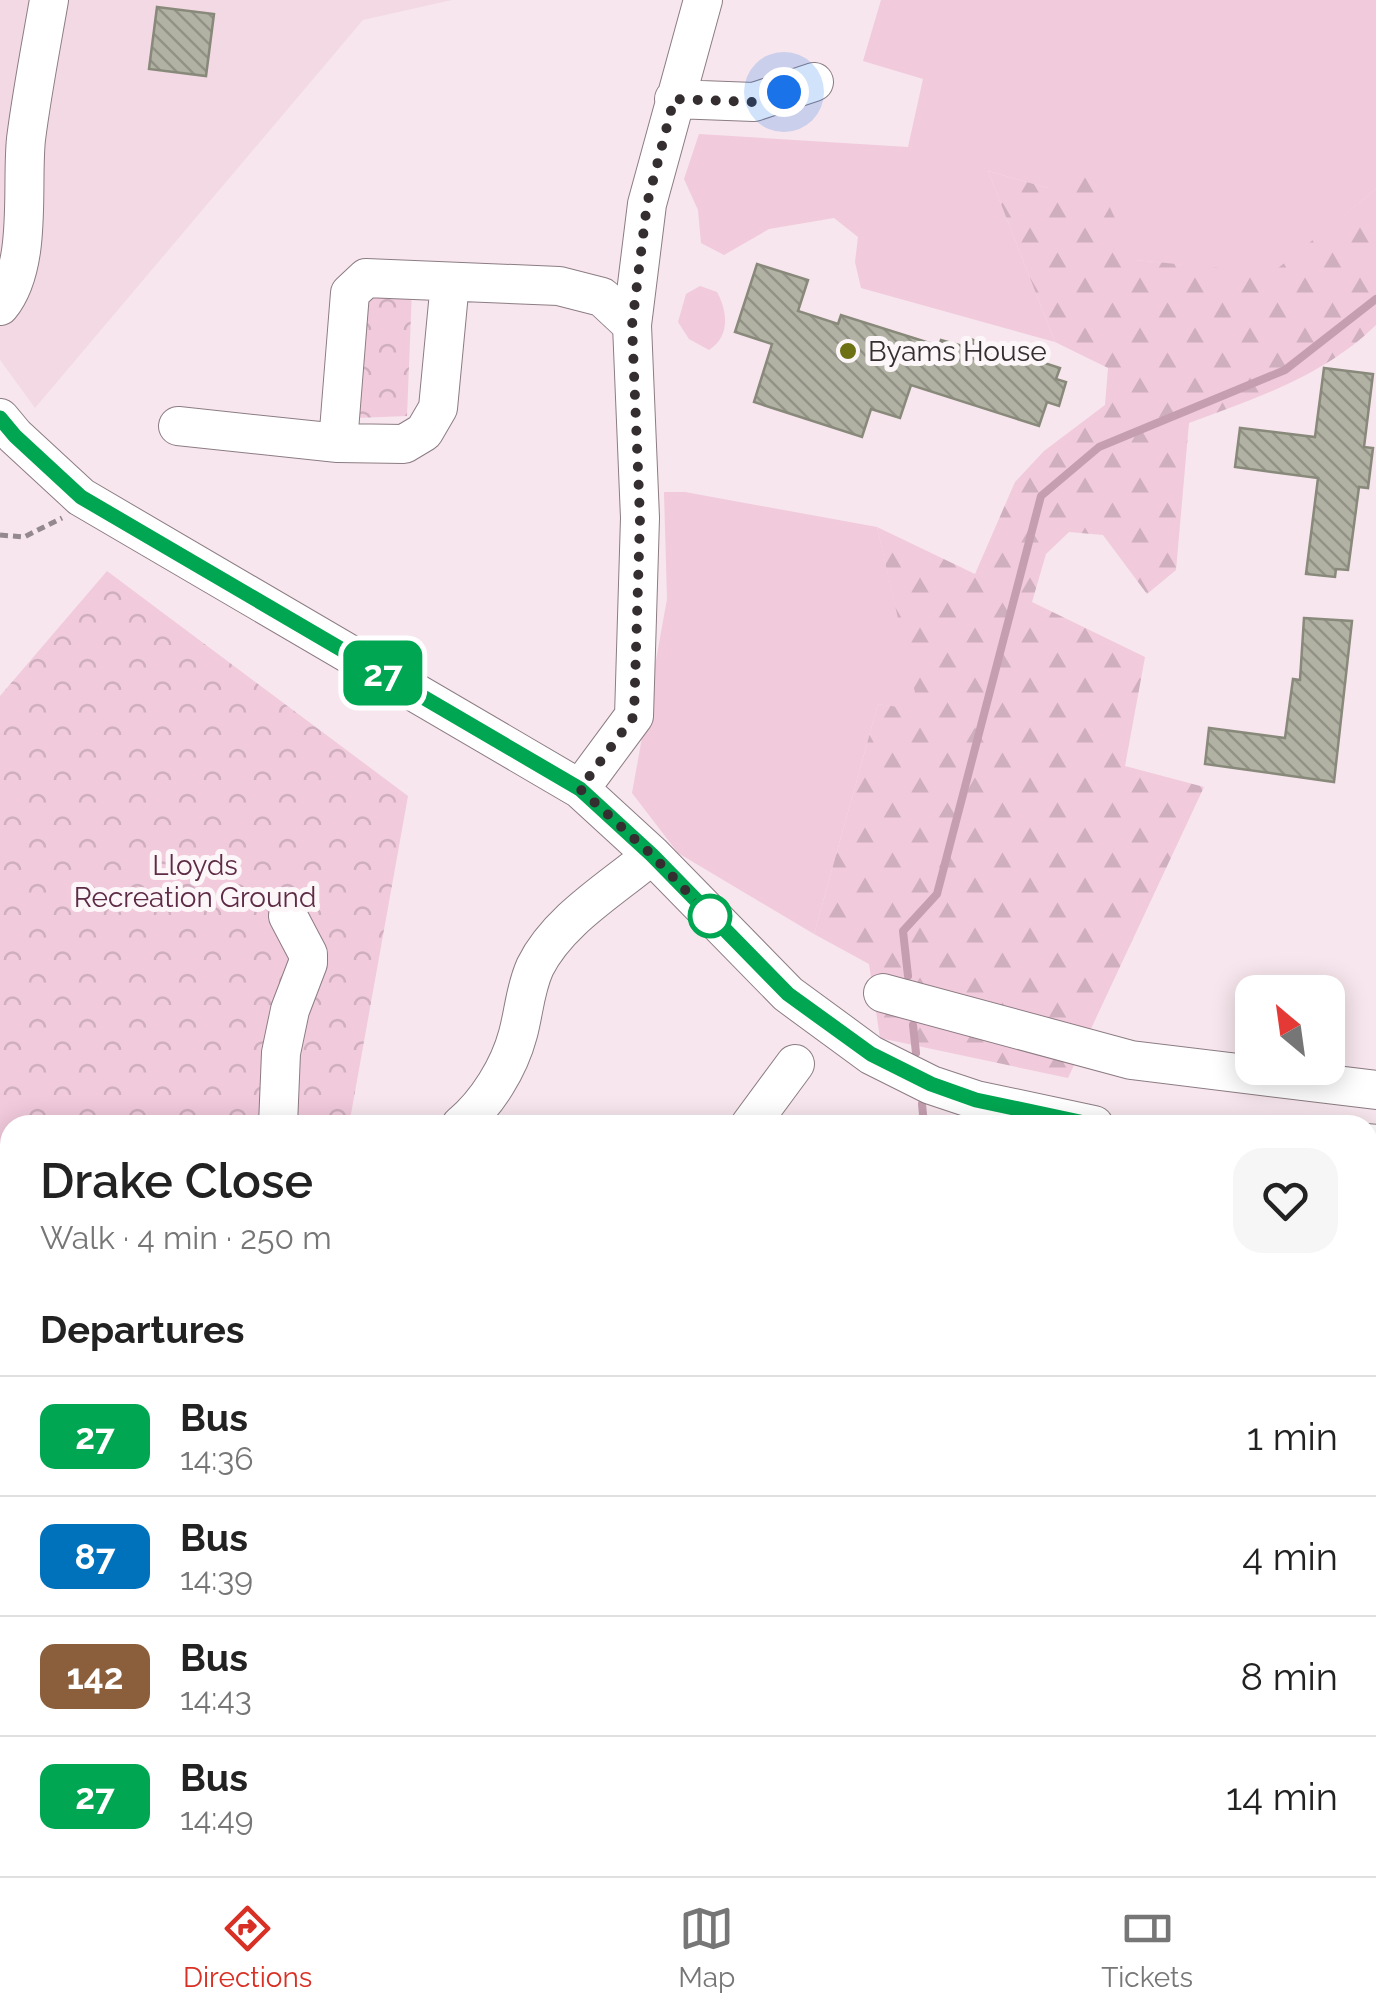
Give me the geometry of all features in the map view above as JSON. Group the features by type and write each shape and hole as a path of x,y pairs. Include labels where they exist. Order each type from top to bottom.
{"street":[{"path":"0,306 18,265 26,142 49,0"},
{"path":"580,789 634,716 640,518 632,325 647,204 703,0"},
{"path":"678,85 754,102 814,82"},
{"path":"338,443 350,293 366,278 559,286 602,297 632,325"},
{"path":"178,426 338,443 404,444 424,432 438,408 450,282"},
{"path":"0,418 81,497 580,789 652,855 788,994 871,1054 931,1084 976,1100 1047,1115"},
{"path":"470,1115 496,1085 517,1037 534,968 548,946 582,912 652,855"},
{"path":"278,1115 281,1052 290,1010 308,962 308,954 288,916"},
{"path":"883,993 1132,1060 1376,1090"},
{"path":"757,1115 795,1064"}],"path":[{"path":"0,535 13,538 38,532 60,519 81,497"}],"shaded area":[{"path":"0,0 452,0 363,20 35,408 0,360"}],"green space":[{"path":"881,0 1376,0 1376,189 1272,274 1135,260 1048,188 988,171 1055,342 861,288 855,262 858,237 834,218 769,229 724,255 701,243 698,210 684,179 699,134 908,147 923,79 863,61"},
{"path":"1092,170 1135,260 1272,273 1376,189 1376,325 1312,372 1189,423 1176,570 1147,594 1103,535 1069,532 1046,554 1032,602 1145,657 1125,766 1204,787 1068,1078 880,1038 869,964 814,934 878,704 919,710 877,527 975,574 1015,482 1044,451 1105,405 1108,368 1055,342 988,171 1048,188"},
{"path":"700,286 717,292 725,316 721,338 709,350 689,339 678,322 686,294"},
{"path":"412,290 407,416 356,418 364,294"},
{"path":"664,492 685,492 877,527 920,711 878,704 814,934 678,853 632,793 667,599"},
{"name":"Lloyds Recreation Ground","path":"107,571 408,796 351,1115 0,1115 0,696"}],"building":[{"path":"157,7 214,14 206,76 149,69"},
{"name":"Byams House","path":"757,264 808,280 798,311 838,324 841,315 939,346 941,340 966,347 967,338 1060,368 1056,379 1066,382 1059,406 1047,402 1039,426 911,385 900,418 871,409 862,437 754,402 772,344 735,332"},
{"path":"1324,368 1373,374 1364,447 1373,448 1368,488 1359,487 1348,570 1336,569 1335,577 1306,574 1318,478 1235,467 1240,428 1315,437"},
{"path":"1304,618 1352,621 1334,782 1205,764 1209,728 1285,738 1293,679 1300,680"}],"waterway":[{"path":"908,976 903,931 937,894 1041,496 1099,447 1285,370 1376,299"},
{"path":"913,1025 916,1053"},
{"path":"922,1104 923,1115"}],"bus line":[{"name":"27","path":"0,418 81,497 133,531 338,645 580,789 652,855 759,967 838,1034 931,1084 976,1100 1039,1115"}],"place":[{"name":"Byams House","path":"848,351"}],"route":[{"path":"710,916 652,855 580,789 634,716 640,518 632,325 647,204 674,99 754,102 784,92"}]}
